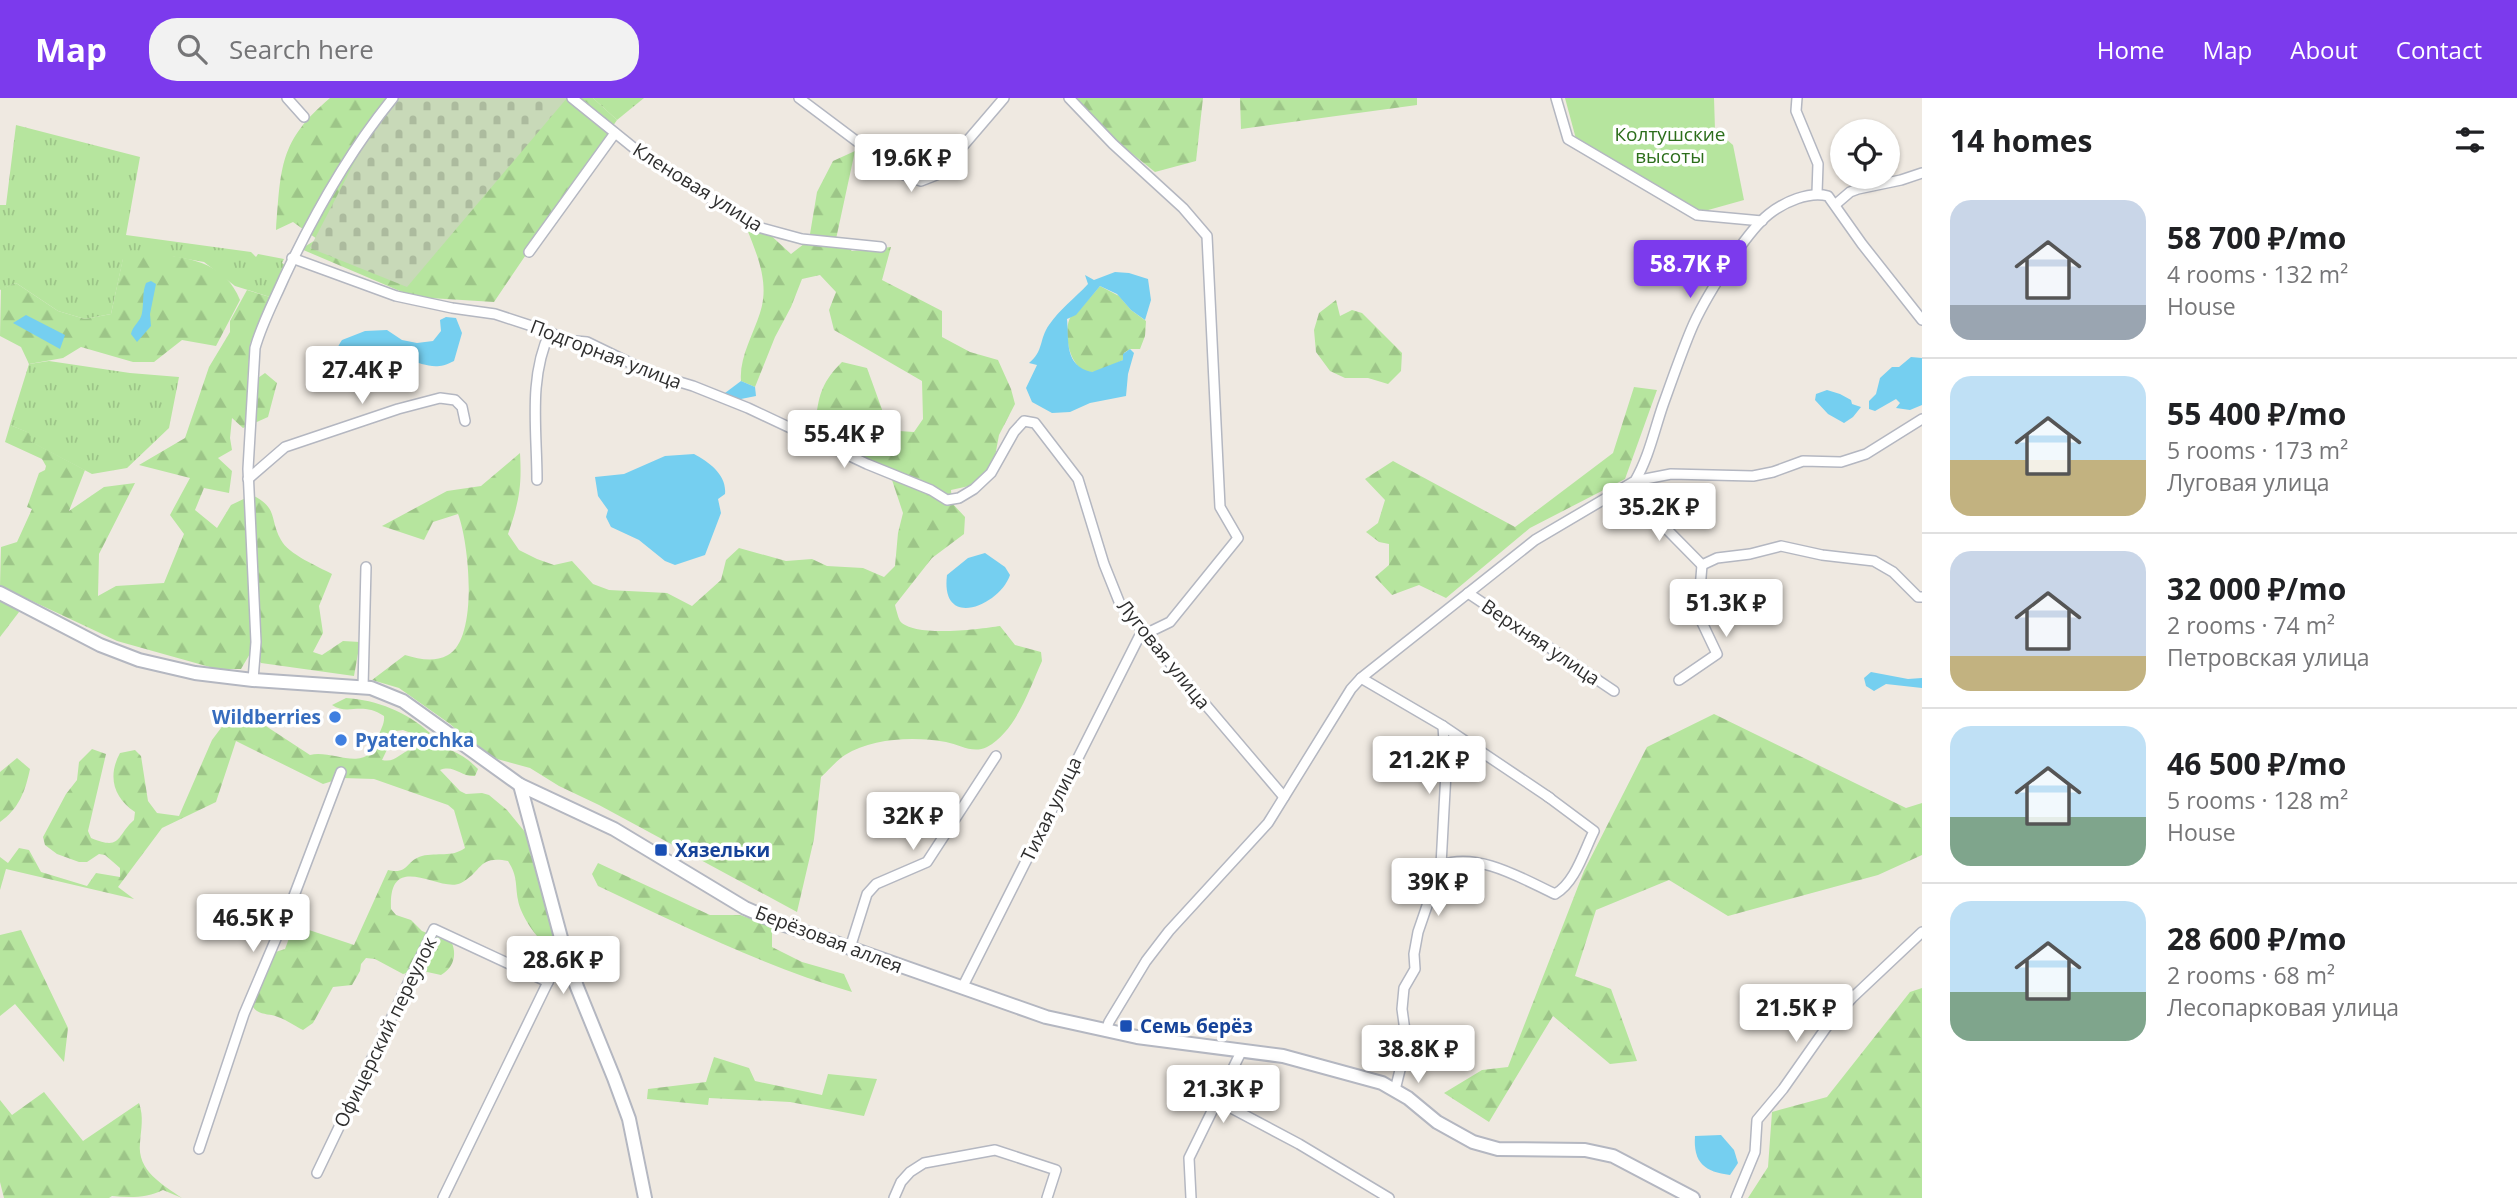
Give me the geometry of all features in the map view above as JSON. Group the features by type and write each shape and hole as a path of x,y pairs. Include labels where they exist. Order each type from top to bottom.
{"street":[{"path":"287,98 304,117"},
{"path":"253,680 256,642 248,480 256,348 260,331 292,258 360,140 393,98"},
{"name":"Кленовая улица","path":"572,98 650,161 754,226 802,239 881,247"},
{"path":"801,99 899,173 921,181 939,174 1004,98"},
{"path":"1069,98 1113,144 1183,208 1207,236 1220,506 1238,538 1170,622 1145,635"},
{"path":"1556,98 1568,139 1697,215 1762,221"},
{"path":"1797,98 1796,111 1818,164 1817,193"},
{"path":"529,252 615,133"},
{"path":"1836,204 1858,188 1922,173"},
{"path":"1636,498 1635,481 1645,465 1663,405 1691,330 1736,254 1762,221 1780,207 1817,193 1828,195 1862,244 1922,320"},
{"name":"Подгорная улица","path":"292,258 415,302 495,314 550,332 564,340 587,342 666,379 693,386 755,413"},
{"path":"537,480 535,387 545,342 550,332"},
{"path":"248,480 285,447 398,409 440,398 455,400 462,407 466,421"},
{"name":"Луговая улица","path":"755,413 931,490 947,500 959,498 974,489 991,473 1014,432 1024,421 1035,423 1078,479 1104,564 1120,604 1284,797"},
{"path":"1112,1032 1109,1022 1146,961 1169,931 1268,823 1361,678 1535,540 1635,481 1671,474 1753,476 1803,461 1841,462 1866,454 1922,419"},
{"path":"1615,494 1636,498 1702,565 1698,614 1717,654 1679,681"},
{"path":"1702,565 1717,558 1781,546 1822,555 1874,561 1893,572 1910,592 1922,597"},
{"path":"363,687 366,567"},
{"name":"Берёзовая аллея","path":"0,593 100,645 139,660 195,673 371,688 403,701 520,785 614,829 745,908 779,923 1046,1017 1112,1032 1316,1063 1382,1083 1437,1122 1473,1142 1498,1149 1585,1150 1613,1156 1693,1198"},
{"name":"Верхняя улица","path":"1468,593 1614,691"},
{"name":"Тихая улица","path":"962,988 1117,677 1139,637 1145,635"},
{"path":"1361,678 1443,726 1549,797 1594,831 1573,875 1561,891 1555,894 1515,874 1496,868 1469,863 1450,862 1441,865"},
{"path":"1395,1090 1404,1054 1404,988 1415,969 1414,954 1419,932 1441,865 1446,772 1443,726"},
{"path":"850,948 867,894 876,884 927,862 996,756"},
{"path":"199,1149 244,1014 292,901 341,772"},
{"path":"520,785 564,949 629,1119 645,1198"},
{"name":"Офицерский переулок","path":"317,1173 434,929 548,982"},
{"path":"1736,1198 1755,1152 1757,1121 1828,1025 1852,998 1922,932"},
{"path":"443,1198 564,949"},
{"path":"1191,1198 1189,1158 1242,1051"},
{"path":"1218,1101 1299,1144 1389,1198"},
{"path":"894,1198 901,1182 923,1163 995,1150 1056,1170 1047,1198"}],"green space":[{"path":"330,98 593,98 617,120 494,302 414,297 301,249 317,239 293,222 276,230 279,189 286,156 301,128"},
{"path":"399,98 567,98 407,287 310,248 369,134"},
{"path":"593,98 644,98 617,120"},
{"path":"1073,98 1203,98 1196,161 1155,172 1090,120"},
{"path":"1240,98 1417,98 1417,105 1241,129"},
{"name":"Колтушские высоты","path":"1565,98 1714,98 1715,130 1733,145 1744,200 1701,212 1662,196 1576,139"},
{"path":"16,125 140,157 126,235 251,252 256,257 258,254 284,259 282,263 285,265 270,297 235,286 204,262 170,256 123,259 111,314 85,319 58,311 16,283 0,290 0,205 6,205"},
{"path":"855,151 836,239 852,251 891,247 882,280 942,311 942,337 970,352 998,360 1015,404 999,435 994,462 985,478 969,486 951,490 952,503 965,517 964,534 932,558 895,605 900,621 907,626 933,631 1000,626 1015,645 1041,652 1042,661 1014,720 997,740 987,747 972,749 921,739 880,742 845,755 821,777 814,839 797,912 530,768 497,759 474,745 450,724 399,688 372,680 405,655 432,660 448,655 458,645 468,610 468,566 458,514 433,522 424,540 382,526 447,491 481,486 520,453 519,494 508,534 519,550 554,565 572,561 593,584 609,590 667,593 692,606 721,580 726,560 739,548 786,561 812,559 827,566 863,568 884,577 895,566 903,513 889,471 836,447 816,419 819,402 830,375 842,362 867,368 884,415 899,431 914,432 923,419 922,381 834,330 829,310 836,292 820,275 802,279 755,387 741,381 744,355 760,313 764,291 761,269 746,227 766,231 791,254 809,240 817,192 833,161"},
{"path":"136,252 199,262 223,275 232,286 240,300 216,346 182,340 154,362 133,362 81,347 63,358 29,364 21,347 0,336 1,289 16,283 58,311 85,319 111,314 123,258 132,258"},
{"path":"1100,286 1119,296 1131,310 1146,321 1145,336 1140,349 1130,349 1124,353 1123,360 1091,372 1077,365 1069,349 1067,331 1071,316 1076,314"},
{"path":"247,290 270,297 250,344 247,386 249,392 251,383 265,373 277,383 268,417 243,428 232,418 232,450 218,458 232,471 229,493 204,488 195,510 217,528 231,505 252,495 270,509 277,533 285,545 304,560 332,574 319,606 323,633 313,652 322,655 343,641 360,642 354,676 261,663 251,652 241,669 217,669 117,641 0,586 1,547 17,542 32,509 27,507 39,473 45,470 46,466 42,459 5,442 10,425 30,433 30,441 85,470 69,511 104,487 135,483 99,554 98,596 116,586 164,583 184,534 170,515 190,478 139,465 185,438 209,367 230,332 230,321"},
{"path":"1336,300 1340,316 1352,310 1362,313 1402,353 1401,371 1388,384 1368,378 1345,378 1330,371 1316,352 1314,330 1319,313"},
{"path":"49,361 179,377 169,428 127,468 92,474 29,441 29,433 10,425 29,364"},
{"path":"1634,387 1657,390 1625,479 1530,528 1446,598 1419,585 1392,595 1375,577 1389,565 1389,544 1379,542 1366,532 1378,523 1385,500 1365,479 1393,461 1515,527 1613,453"},
{"path":"0,598 16,606 19,612 0,637"},
{"path":"346,698 391,708 430,733 424,738 403,730 396,731 382,760 391,760 408,751 430,746 456,752 478,769 475,776 449,769 440,770 460,791 466,794 489,795 507,810 525,832 557,945 549,947 534,933 519,906 515,876 508,861 485,862 468,879 452,885 406,877 398,881 392,891 391,909 396,915 411,920 422,931 452,943 454,957 445,972 441,975 418,970 403,974 375,959 366,958 352,985 333,987 313,1023 303,1030 281,1018 257,1011 250,998 255,975 266,955 285,949 294,925 354,945 388,870 404,869 422,856 449,854 465,848 454,810 448,805 374,779 342,778 323,784 236,741 216,802 162,828 118,887 134,899 6,869 0,890 0,857 8,863 19,848 29,850 41,872 87,886 96,873 120,877 120,868 105,855 99,854 87,862 79,862 57,854 45,845 43,837 66,794 77,780 79,762 92,749 106,754 88,831 91,838 108,843 117,840 134,820 135,812 118,794 113,779 120,753 135,750 141,756 148,801 157,813 179,816 212,740 227,720 233,717 249,715 310,755 349,758 367,756 373,749 384,716 368,709 344,709 332,705"},
{"path":"1714,714 1906,808 1922,803 1922,855 1878,875 1728,916 1669,880 1596,910 1575,976 1611,989 1637,1061 1610,1064 1553,1016 1489,1122 1444,1093 1482,1070 1508,1067 1584,871 1647,747"},
{"path":"17,758 30,769 28,777 17,805 0,822 0,772"},
{"path":"598,863 710,915 740,915 772,926 772,947 802,962 844,974 852,992 754,957 598,886 592,874"},
{"path":"21,930 68,1028 64,1062 15,1004 0,1016 0,935"},
{"path":"1922,988 1922,1198 1748,1198 1768,1167 1772,1112 1827,1097 1910,992"},
{"path":"714,1057 749,1068 755,1081 822,1095 828,1074 877,1079 864,1116 790,1102 709,1098 708,1105 647,1099 648,1089 706,1082"},
{"path":"44,1092 83,1141 139,1103 142,1118 142,1161 152,1176 182,1198 163,1190 151,1195 132,1197 4,1198 0,1182 0,1100 12,1115"}],"water":[{"path":"1115,272 1148,279 1151,300 1145,320 1131,310 1117,294 1100,286 1076,315 1067,319 1068,344 1077,364 1092,372 1123,360 1123,354 1130,349 1134,353 1126,396 1090,403 1070,412 1052,413 1032,402 1026,388 1037,365 1029,363 1037,354 1053,319 1088,284 1085,275 1094,280"},
{"path":"151,281 156,284 150,314 151,326 137,342 131,334 141,316 146,283"},
{"path":"26,315 65,335 60,349 13,323"},
{"path":"446,317 456,318 462,333 454,361 430,366 392,359 354,368 350,377 336,384 333,379 333,362 342,340 365,331 387,330 402,340 417,343 433,341 441,331 440,320"},
{"path":"1911,357 1922,358 1922,405 1910,410 1896,408 1900,403 1896,399 1875,411 1869,409 1869,401 1876,394 1880,378 1892,367 1899,367"},
{"path":"741,381 755,387 756,396 736,400 725,393"},
{"path":"1827,390 1840,394 1851,400 1852,404 1861,407 1844,423 1828,414 1815,400 1816,394"},
{"path":"694,454 711,465 720,475 725,494 718,499 721,513 705,555 675,565 665,561 639,540 611,527 606,517 608,510 598,496 595,477 624,474 665,456"},
{"path":"985,553 1005,567 1010,575 995,596 984,603 961,608 952,603 947,592 947,575 968,558"},
{"path":"1871,672 1908,679 1922,678 1922,688 1886,684 1874,691 1866,686 1864,678"},
{"path":"1721,1135 1734,1150 1738,1163 1730,1175 1707,1168 1696,1153 1695,1136"}],"place":[{"name":"Wildberries","path":"335,717"},
{"name":"Pyaterochka","path":"341,740"},
{"name":"Хязельки","path":"661,850"},
{"name":"Семь берёз","path":"1126,1026"}]}
